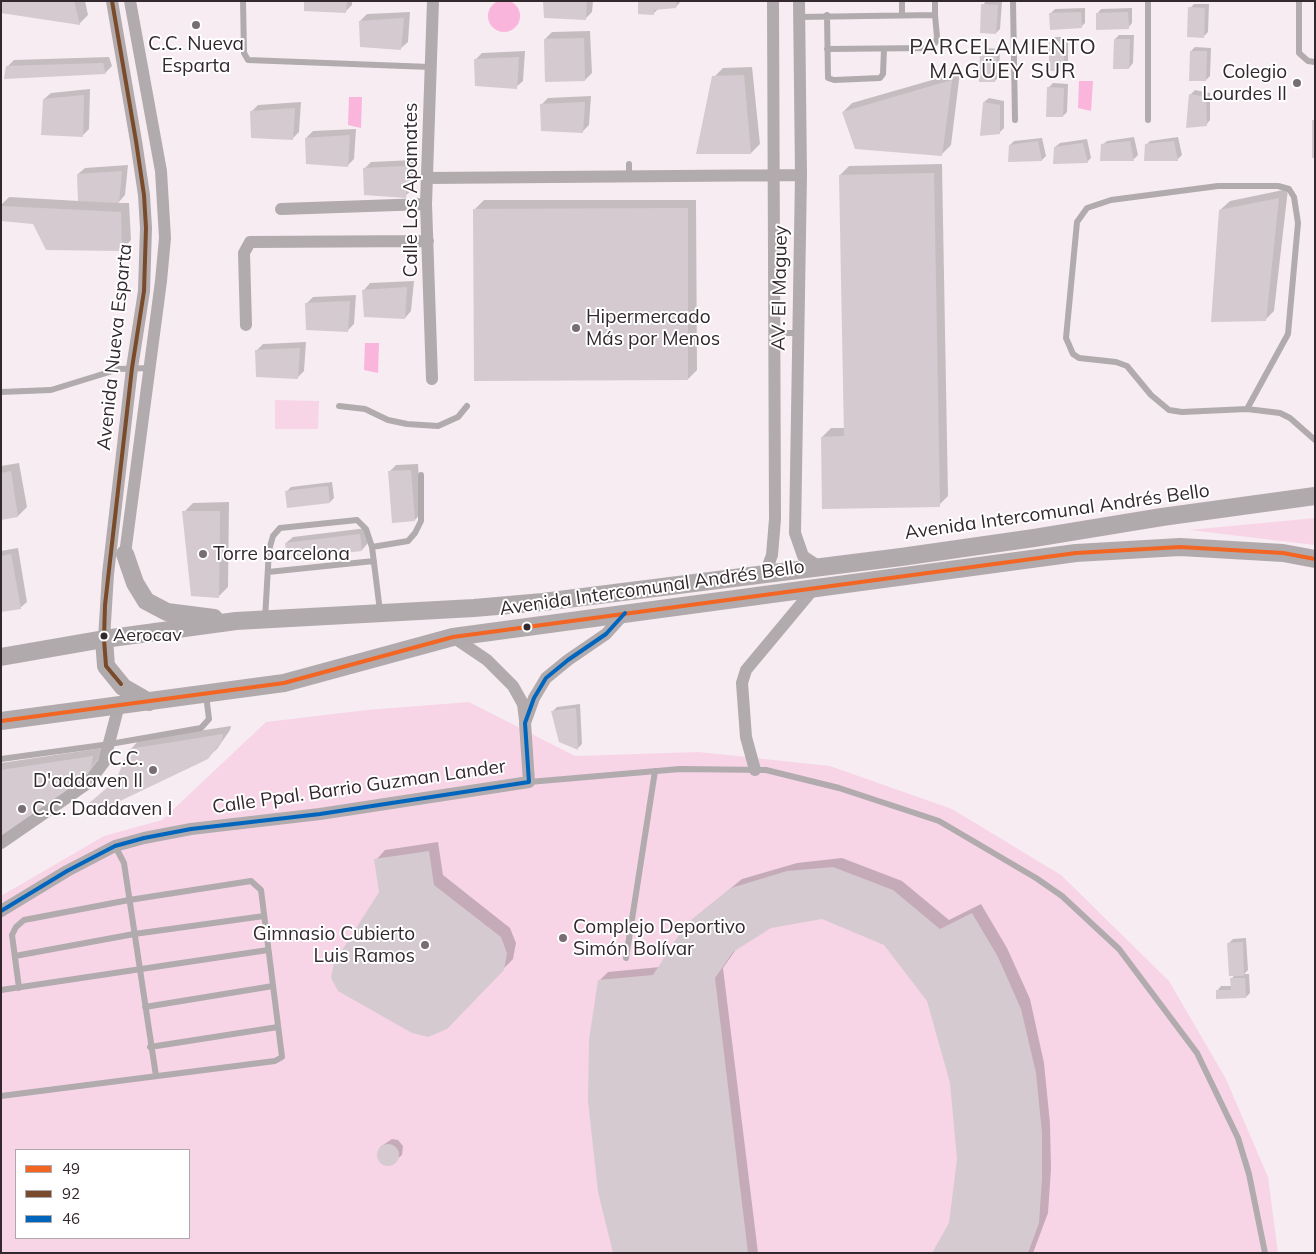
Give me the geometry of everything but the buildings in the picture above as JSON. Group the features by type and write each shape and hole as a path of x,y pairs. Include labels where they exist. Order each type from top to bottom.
{"main road":[{"name":"Avenida Intercomunal Andrés Bello","path":"1,657 104,639 236,621 524,604 1034,538 1162,517 1315,496"},
{"name":"Avenida Intercomunal Andrés Bello","path":"1,721 206,695 284,683 452,637 1076,552 1180,547 1282,553 1315,559"},
{"path":"118,554 146,601 167,612 236,621"},
{"path":"104,639 106,666 123,687 149,702"}],"street":[{"name":"Avenida Nueva Esparta","path":"112,1 140,168 146,228 144,291 132,368 118,554"},
{"name":"Avenida Nueva Esparta","path":"104,639 105,605 118,554 150,368 161,281 164,210 161,171 130,1"},
{"name":"Calle Los Apamates","path":"432,379 426,204 433,1"},
{"name":"AV. El Maguey","path":"765,574 772,555 775,519 773,1"},
{"name":"AV. El Maguey","path":"799,1 801,175 795,533 804,556 818,566"},
{"path":"428,178 591,172 628,178 801,175"},
{"path":"281,209 426,204"},
{"path":"246,325 244,253 250,242 428,241"},
{"path":"755,770 746,737 742,683 746,670 816,586"},
{"name":"Calle Ppal. Barrio Guzman Lander","path":"1,911 67,871 115,846 191,829 320,814 529,782 525,723 534,698 546,678 606,634 625,613"},
{"path":"452,637 487,660 513,686 522,704 525,723"},
{"path":"1,843 88,783 104,762 119,706"}],"lane":[{"path":"243,1 244,53 248,60 430,67"},
{"path":"902,1 902,15"},
{"path":"827,49 930,48 934,46 937,37 935,1"},
{"path":"1013,1 1015,120"},
{"path":"1148,1 1148,120"},
{"path":"1299,1 1299,53 1308,61 1315,62"},
{"path":"799,17 827,15 935,15"},
{"path":"827,15 828,78 834,80 880,78 883,74 884,49"},
{"path":"628,178 629,164"},
{"path":"1247,409 1288,334 1298,223 1294,197 1289,189 1278,186 1218,186 1111,200 1087,208 1077,222 1066,338 1073,354 1079,358 1116,362 1127,366 1152,395 1169,410 1182,412 1247,409 1280,413 1290,418 1315,440"},
{"path":"775,333 798,333"},
{"path":"1,392 51,390 112,371 150,368"},
{"path":"339,406 365,409 388,420 407,424 438,426 458,417 467,406"},
{"path":"372,548 408,541 414,533 421,521 421,475"},
{"path":"265,619 268,572 273,536 280,528 357,520 366,529 372,548 380,612"},
{"path":"268,572 374,562"},
{"path":"1,759 110,744 201,728 209,719 206,695"},
{"path":"529,782 680,769 774,772 839,788 939,821 1036,878 1062,896 1119,949 1196,1053 1238,1138 1249,1174 1265,1253"},
{"path":"626,958 655,771"},
{"path":"115,846 124,863 150,1047 156,1076"},
{"path":"1,1096 280,1059 282,1052 260,890 251,881 129,900 24,920 16,927 12,935 18,988"},
{"path":"15,956 134,934 264,916"},
{"path":"1,990 268,950"},
{"path":"145,1007 273,986"},
{"path":"150,1047 278,1027"}],"shaded area":[{"path":"504,0 515,5 520,16 515,27 504,32 493,27 488,16 493,5"},
{"path":"1079,81 1093,81 1091,111 1078,108"},
{"path":"349,97 362,97 361,128 348,125"},
{"path":"365,343 379,343 378,373 364,370"},
{"path":"275,400 319,401 318,429 275,429"},
{"path":"1315,518 1315,545 1189,530"},
{"name":"Complejo Deportivo Simón Bolívar","path":"469,702 575,756 699,752 830,766 952,809 1061,875 1169,981 1226,1079 1268,1177 1278,1253 1,1253 1,896 104,836 162,820 266,722 367,710"}],"transit line":[{"name":"92","path":"112,1 136,141 144,195 146,228 144,291 132,368 105,605 104,639 106,666 121,684"},
{"name":"49","path":"1,721 284,683 453,637 1076,553 1180,547 1283,553 1315,559"},
{"name":"46","path":"1,911 67,871 115,846 144,838 191,829 320,814 529,782 525,723 534,698 546,678 568,660 606,634 625,613"}],"place":[{"name":"C.C. Nueva Esparta","path":"196,25"},
{"name":"Colegio Lourdes II","path":"1297,83"},
{"name":"Hipermercado Más por Menos","path":"576,328"},
{"name":"Torre barcelona","path":"203,554"},
{"name":"Aerocav","path":"104,636"},
{"name":"C.C. D'addaven II","path":"153,770"},
{"name":"C.C. Daddaven I","path":"22,809"},
{"name":"Complejo Deportivo Simón Bolívar","path":"563,938"},
{"name":"Gimnasio Cubierto Luis Ramos","path":"425,945"}],"district":[{"name":"PARCELAMIENTO MAGÜEY SUR","path":"1003,60"}]}
